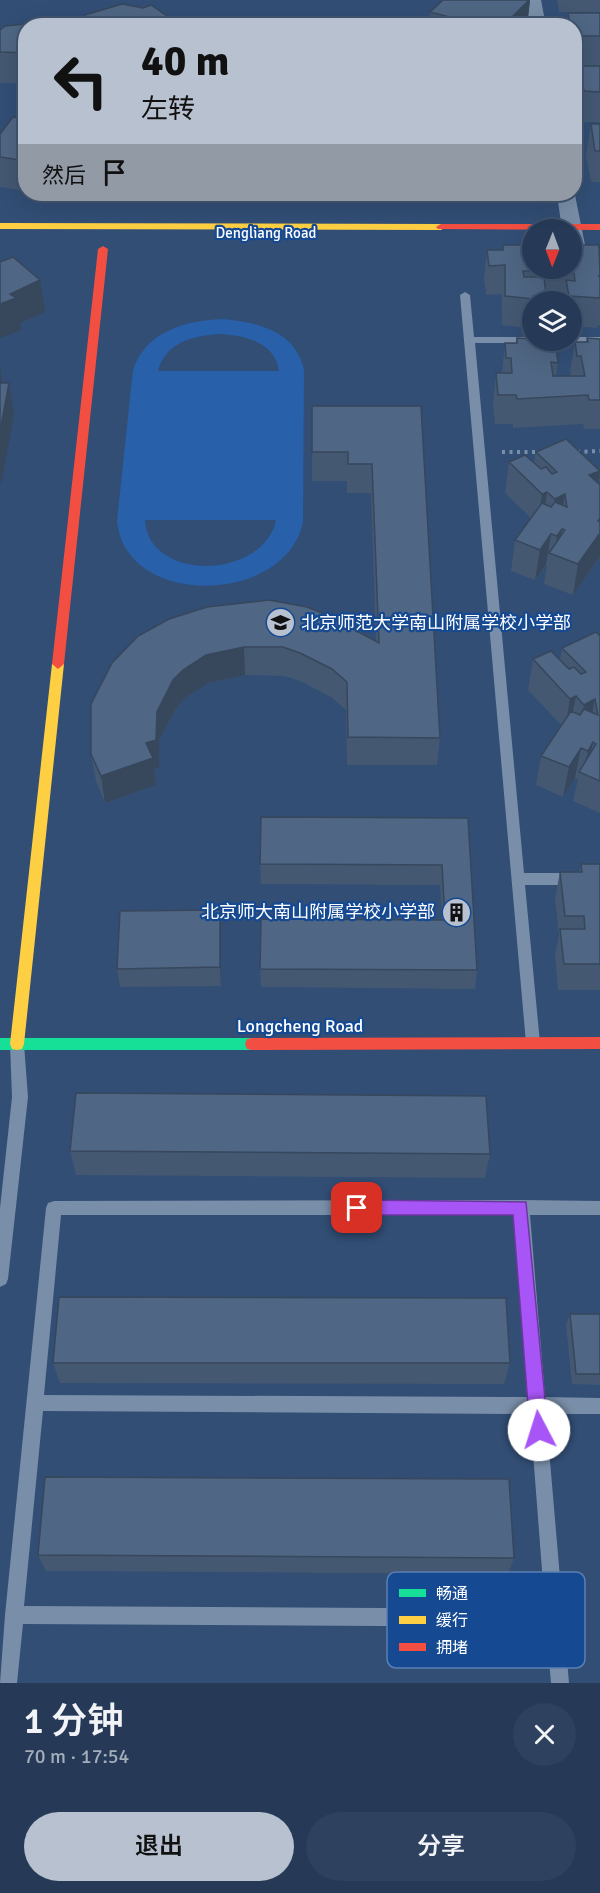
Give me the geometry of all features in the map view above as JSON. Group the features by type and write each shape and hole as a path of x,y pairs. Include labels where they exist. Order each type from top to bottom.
{"street":[{"path":"532,0 535,18"},
{"path":"568,201 571,219"},
{"path":"0,226 522,227"},
{"path":"582,227 600,227"},
{"path":"17,1044 103,249"},
{"name":"Longcheng Road","path":"0,1044 600,1043"}],"lane":[{"path":"465,295 533,1044"},
{"path":"469,340 522,340"},
{"path":"582,340 600,340"},
{"path":"518,879 600,879"},
{"path":"0,1279 20,1097 17,1044"},
{"path":"521,1207 551,1572"},
{"path":"8,1683 54,1208 600,1208"},
{"path":"35,1403 600,1406"},
{"path":"14,1615 387,1617"},
{"path":"559,1668 560,1683"}],"path":[{"path":"479,452 545,452"},
{"path":"567,452 600,452"}],"shaded area":[{"path":"208,320 235,320 273,331 293,346 304,370 303,522 290,549 268,569 239,581 207,586 175,582 147,570 127,550 117,521 133,370 147,346 157,337 181,326","holes":["221,334 258,342 272,353 279,371 158,371 167,353 182,342 191,338","145,520 275,520 276,521 266,540 250,554 229,563 206,566 184,563 165,555 151,540"]}],"building":[{"path":"443,0 529,0 511,18 452,18 430,12"},
{"path":"122,4 143,8 151,5 167,16 163,18 84,18 85,15"},
{"path":"568,13 600,13 600,36 582,36 582,18 569,18"},
{"path":"18,25 18,53 0,52 0,30 5,26"},
{"path":"582,66 600,66 600,92 584,91"},
{"path":"13,117 18,118 18,160 0,157 0,134"},
{"path":"591,124 600,124 600,151 595,151"},
{"path":"503,245 522,245 522,279 544,279 546,291 522,291 522,298 505,296 505,265 489,266 487,250 503,250"},
{"path":"582,245 599,245 600,298 582,297 582,291 568,291 566,280 575,281 575,279 582,279"},
{"path":"13,257 40,280 10,294 16,298 0,304 0,262"},
{"path":"517,338 522,338 522,351 556,351 558,363 551,362 553,376 585,376 581,356 577,356 576,351 582,351 582,342 588,342 587,338 600,339 600,400 589,400 588,395 517,399 516,395 498,395 496,373 512,373 511,358 506,358 505,343 517,343"},
{"path":"0,383 9,383 0,431"},
{"path":"312,406 421,406 440,738 348,737 347,682 332,669 283,647 244,647 206,655 183,670 173,680 157,712 156,740 146,743 153,758 101,776 91,754 91,704 112,663 138,636 169,619 207,607 269,600 307,607 379,643 372,464 348,464 348,452 312,452"},
{"path":"566,439 600,471 589,475 600,484 600,518 598,521 600,522 600,533 578,564 549,553 565,530 562,529 557,536 551,534 540,550 515,540 542,503 551,507 555,502 567,507 565,494 555,499 547,492 542,494 509,462 525,455 541,469 546,467 552,474 557,472 536,452"},
{"path":"596,632 600,636 600,781 579,772 596,744 593,742 588,751 581,748 569,767 541,756 571,711 580,715 584,709 598,715 595,699 584,705 576,696 570,699 533,659 551,651 569,669 574,667 581,674 586,672 562,648"},
{"name":"北京师大南山附属学校小学部","path":"261,817 468,818 477,970 260,969 261,919 445,920 442,865 260,864"},
{"path":"581,864 600,864 600,964 564,964 560,929 585,929 584,916 565,916 560,872 582,872"},
{"path":"220,910 220,967 117,969 120,911"},
{"path":"76,1093 486,1096 490,1154 70,1151"},
{"path":"59,1297 506,1298 510,1363 53,1363"},
{"path":"570,1314 600,1314 600,1374 576,1374"},
{"path":"45,1477 509,1479 514,1558 38,1555"}],"traffic: fast":[{"path":"0,1044 252,1044"}],"traffic: slow":[{"path":"0,226 441,227"},
{"path":"17,1044 58,664"}],"traffic: jam":[{"path":"441,227 600,227"},
{"path":"58,664 103,249"},
{"path":"252,1044 600,1043"}],"place":[{"name":"北京师范大学南山附属学校小学部","path":"280,623"},
{"name":"北京师大南山附属学校小学部","path":"456,912"}],"route":[{"path":"357,1208 521,1207 539,1430"}]}
